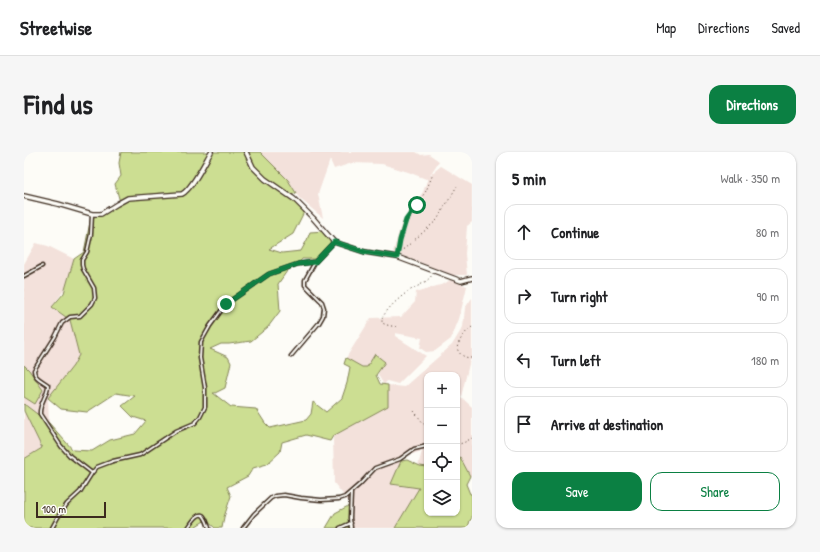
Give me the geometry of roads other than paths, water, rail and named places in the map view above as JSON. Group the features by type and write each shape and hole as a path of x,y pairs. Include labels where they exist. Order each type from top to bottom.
{"street":[{"path":"24,196 92,214 101,214 128,198 182,194 190,187 211,152"},
{"path":"246,152 253,167 265,179 294,199 334,242 365,252 397,257 461,281 472,278"}],"lane":[{"path":"92,214 91,234 87,252 82,260 82,265 94,288 95,298 92,304 80,316 70,318 62,323 34,370 37,378 48,385 48,390 39,408 40,414 65,451 92,473"},
{"path":"291,356 319,323 323,316 324,308 322,302 305,285 305,280 315,262 334,242"},
{"path":"52,528 67,504 80,492 97,467 113,461 140,455 176,431 195,423 200,417 205,408 205,388 200,358 201,342 210,326 226,304 269,274 298,264 315,262"},
{"path":"24,276 42,266"},
{"path":"243,528 254,514 275,496 284,495 330,500 339,499 345,497 351,492 375,468 400,459 414,449 424,447"},
{"path":"351,492 351,528"},
{"path":"188,528 197,517 201,515 205,517 209,528"},
{"path":"340,528 351,523"}]}
